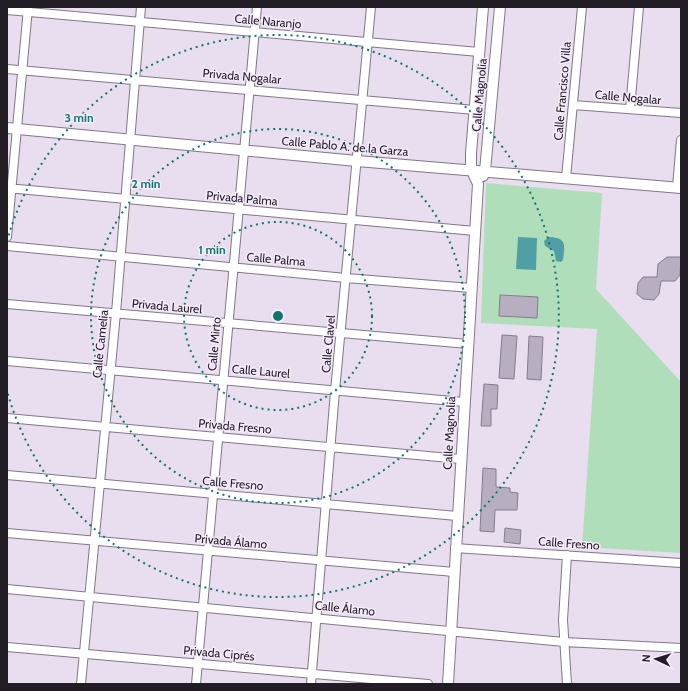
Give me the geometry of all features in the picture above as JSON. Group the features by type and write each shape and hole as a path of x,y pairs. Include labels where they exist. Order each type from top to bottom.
{"street":[{"name":"Calle Camelia","path":"81,684 90,597 104,427 116,313 141,7"},
{"name":"Calle Mirto","path":"196,684 256,7"},
{"name":"Calle Clavel","path":"311,684 335,391 371,7"},
{"name":"Calle Magnolia","path":"478,184 471,169 483,7"},
{"name":"Calle Magnolia","path":"448,684 478,184 485,171 500,7"},
{"name":"Calle Francisco Villa","path":"566,178 582,7"},
{"path":"630,109 639,7"},
{"name":"Calle Naranjo","path":"7,10 28,10 140,22 479,52"},
{"path":"7,237 9,189 18,130 28,10"},
{"name":"Privada Nogalar","path":"7,68 475,110"},
{"name":"Calle Nogalar","path":"573,105 681,113"},
{"name":"Calle Pablo A. de la Garza","path":"7,128 244,151 471,169 679,188"},
{"path":"679,188 681,140"},
{"name":"Privada Palma","path":"9,189 475,231"},
{"name":"Calle Palma","path":"7,246 346,278 471,288"},
{"name":"Privada Laurel","path":"7,304 468,344"},
{"name":"Calle Laurel","path":"7,361 464,402"},
{"name":"Privada Fresno","path":"7,418 461,459"},
{"name":"Calle Fresno","path":"7,475 457,516"},
{"name":"Privada Álamo","path":"7,533 454,572"},
{"name":"Calle Fresno","path":"455,548 681,562"},
{"path":"567,555 563,620 567,684"},
{"name":"Calle Álamo","path":"7,589 564,642 681,648"},
{"name":"Privada Ciprés","path":"7,647 428,684"}],"green space":[{"path":"486,183 602,193 596,289 681,382 681,553 582,547 597,329 481,323"}],"water":[{"path":"518,237 537,238 536,270 516,269"},
{"path":"549,237 562,240 564,243 563,260 561,262 556,261 554,251 545,246 544,241"}],"building":[{"path":"667,257 681,257 680,275 675,281 661,281 659,294 654,300 643,299 637,294 638,283 643,277 657,277 658,264"},
{"path":"500,295 538,297 537,318 499,316"},
{"path":"502,335 517,336 514,379 499,378"},
{"path":"529,336 543,337 541,380 527,379"},
{"path":"484,384 498,385 497,409 491,409 491,426 481,426"},
{"path":"483,468 496,469 496,487 510,488 510,492 518,493 517,510 495,510 494,532 480,531"},
{"path":"505,528 521,530 520,544 504,542"}]}
